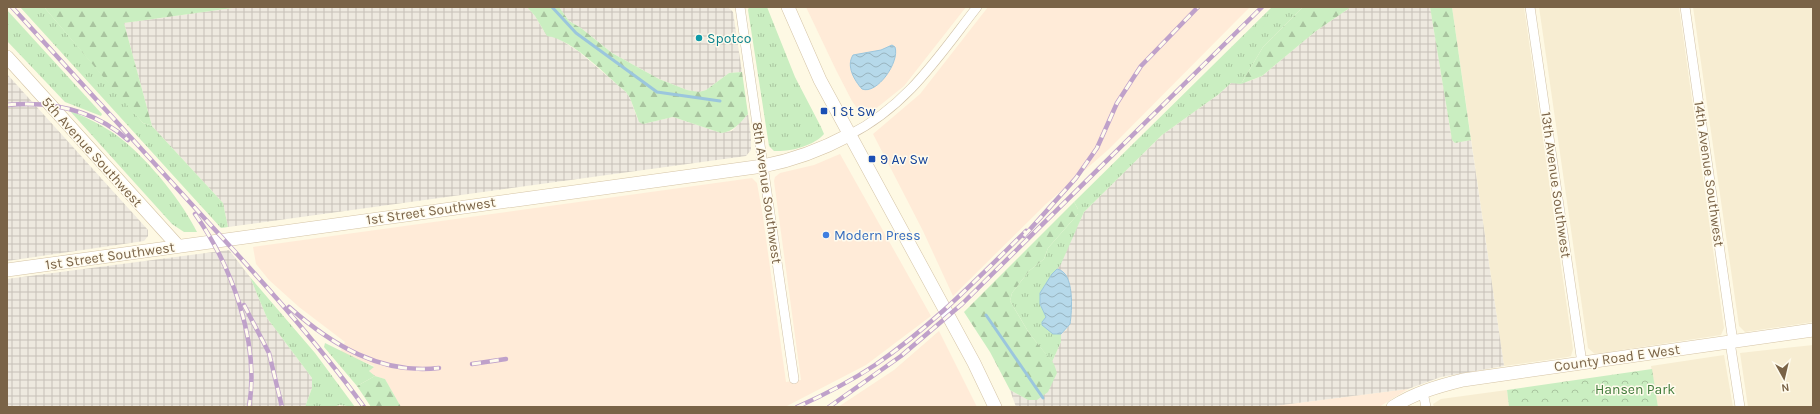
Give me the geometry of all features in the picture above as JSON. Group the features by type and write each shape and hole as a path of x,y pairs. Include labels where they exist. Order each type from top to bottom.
{"street":[{"name":"8th Avenue Southwest","path":"740,7 794,379"},
{"path":"788,7 820,80 954,326 995,407"},
{"path":"849,135 878,119 901,100 921,78 977,7"},
{"name":"13th Avenue Southwest","path":"1530,7 1582,363"},
{"name":"14th Avenue Southwest","path":"1685,7 1740,407"},
{"name":"5th Avenue Southwest","path":"7,57 178,246"},
{"name":"1st Street Southwest","path":"7,270 763,166 788,161 810,154 849,135"},
{"name":"County Road E West","path":"1393,407 1423,392 1442,385 1463,380 1813,330"},
{"path":"1423,392 1426,407"}],"shaded area":[{"path":"240,7 527,7 535,16 547,36 556,37 578,51 626,92 630,98 637,118 643,124 673,117 721,133 732,131 748,114 751,150 746,156 228,227 223,203 152,126 124,23"},
{"path":"559,7 728,7 733,12 742,72 729,73 706,90 699,92 687,90 659,79 612,53 581,28 569,21"},
{"path":"806,7 966,7 904,86 869,114 862,115 852,101"},
{"path":"988,7 1250,7 1109,149 1046,204 953,296 923,231 873,134 920,94"},
{"path":"1351,7 1430,7 1452,140 1455,143 1471,140 1504,366 1441,377 1408,389 1267,407 1016,407 1010,390 1028,400 1054,365 1052,362 1061,342 1061,334 1066,330 1071,318 1071,299 1060,270 1057,269 1084,212 1162,135 1219,94 1231,83 1247,82 1262,76 1316,31"},
{"path":"1452,7 1524,7 1573,349 1571,356 1504,366"},
{"path":"1539,7 1679,7 1724,328 1721,335 1595,354 1588,348"},
{"path":"1693,7 1813,7 1813,322 1745,332 1739,326"},
{"path":"7,74 148,230 148,236 144,241 7,261"},
{"path":"840,154 931,316 866,365 785,407 401,407 385,379 375,376 369,371 374,366 340,352 345,342 299,307 269,280 256,264 253,247 752,178 757,183 763,217 786,382 801,380 774,181 775,177 780,173 814,165"},
{"path":"229,250 250,277 267,318 312,378 312,388 305,407 7,407 7,279"},
{"path":"939,331 977,407 838,407 894,370"},
{"path":"1813,345 1813,407 1748,407 1740,353"},
{"path":"1724,355 1733,407 1658,407 1651,366"},
{"path":"1408,389 1379,407 1267,407"},
{"path":"1507,390 1509,407 1434,407 1433,404 1441,399"}],"green space":[{"path":"20,7 44,7 143,123 152,126 223,203 228,227 221,228"},
{"path":"44,7 240,7 124,23 152,126 143,123"},
{"path":"527,7 559,7 569,21 581,28 612,53 659,79 687,90 699,92 706,90 729,73 742,72 748,114 733,129 721,133 673,117 643,124 639,122 630,98 626,92 578,51 568,44 547,36 535,16"},
{"path":"749,7 767,7 795,77 824,134 808,145 780,151 774,151 769,146 748,10"},
{"path":"1272,7 1303,7 1263,47 1241,84 1231,83 1219,94 1162,135 1084,212 1061,264 1043,288 1040,304 1046,317 1044,320 1053,334 1061,334 1061,342 1052,362 1029,333 1010,301 1012,293 1029,271 1044,259 1048,248 1078,214 1078,209 1074,202"},
{"path":"1303,7 1351,7 1316,31 1262,76 1241,84 1263,47"},
{"path":"1430,7 1452,7 1471,140 1455,143 1452,140"},
{"path":"7,10 102,114 101,116 65,102 7,41"},
{"path":"70,111 105,128 118,136 134,150 155,171 175,196 197,232 184,232 172,224"},
{"path":"1074,202 1078,209 1078,214 1048,248 1044,259 1029,271 1012,293 1010,301 1029,333 1054,364 1057,373 1048,392 1037,400 1028,400 1010,390 990,352 964,312"},
{"path":"250,277 315,353 355,407 339,405 335,407 305,407 312,388 312,378 267,318"},
{"path":"325,343 374,367 369,371 375,376 357,386 324,347"},
{"name":"Hansen Park","path":"1652,369 1658,407 1509,407 1507,390"},
{"path":"375,376 385,379 401,407 371,407 357,386"}],"water":[{"path":"892,45 895,47 896,53 891,68 886,76 874,87 868,90 862,89 852,73 850,64 853,55 881,50"},
{"path":"1057,269 1063,272 1067,277 1070,284 1072,302 1070,324 1061,334 1053,334 1042,325 1042,322 1046,317 1040,304 1040,293"}],"waterway":[{"path":"552,7 576,33 657,92 720,101"},
{"path":"986,315 1043,398"}],"railway":[{"path":"12,7 268,288 317,346 364,407"},
{"path":"1024,236 1076,178 1097,148 1117,103 1141,66 1198,7"},
{"path":"829,407 901,356 962,304 1262,7"},
{"path":"7,105 23,104 56,106 71,110 101,121 128,140"},
{"path":"195,214 221,257 240,306 247,332 250,357 251,382 249,407"},
{"path":"797,407 847,382 896,350 954,301 1026,231"},
{"path":"244,305 269,353 282,407"},
{"path":"289,307 322,334 340,345 377,362 397,367 418,369 439,368"},
{"path":"472,364 506,359"}],"place":[{"name":"Spotco","path":"699,38"},
{"name":"1 St Sw","path":"824,111"},
{"name":"9 Av Sw","path":"872,159"},
{"name":"Modern Press","path":"826,235"}]}
